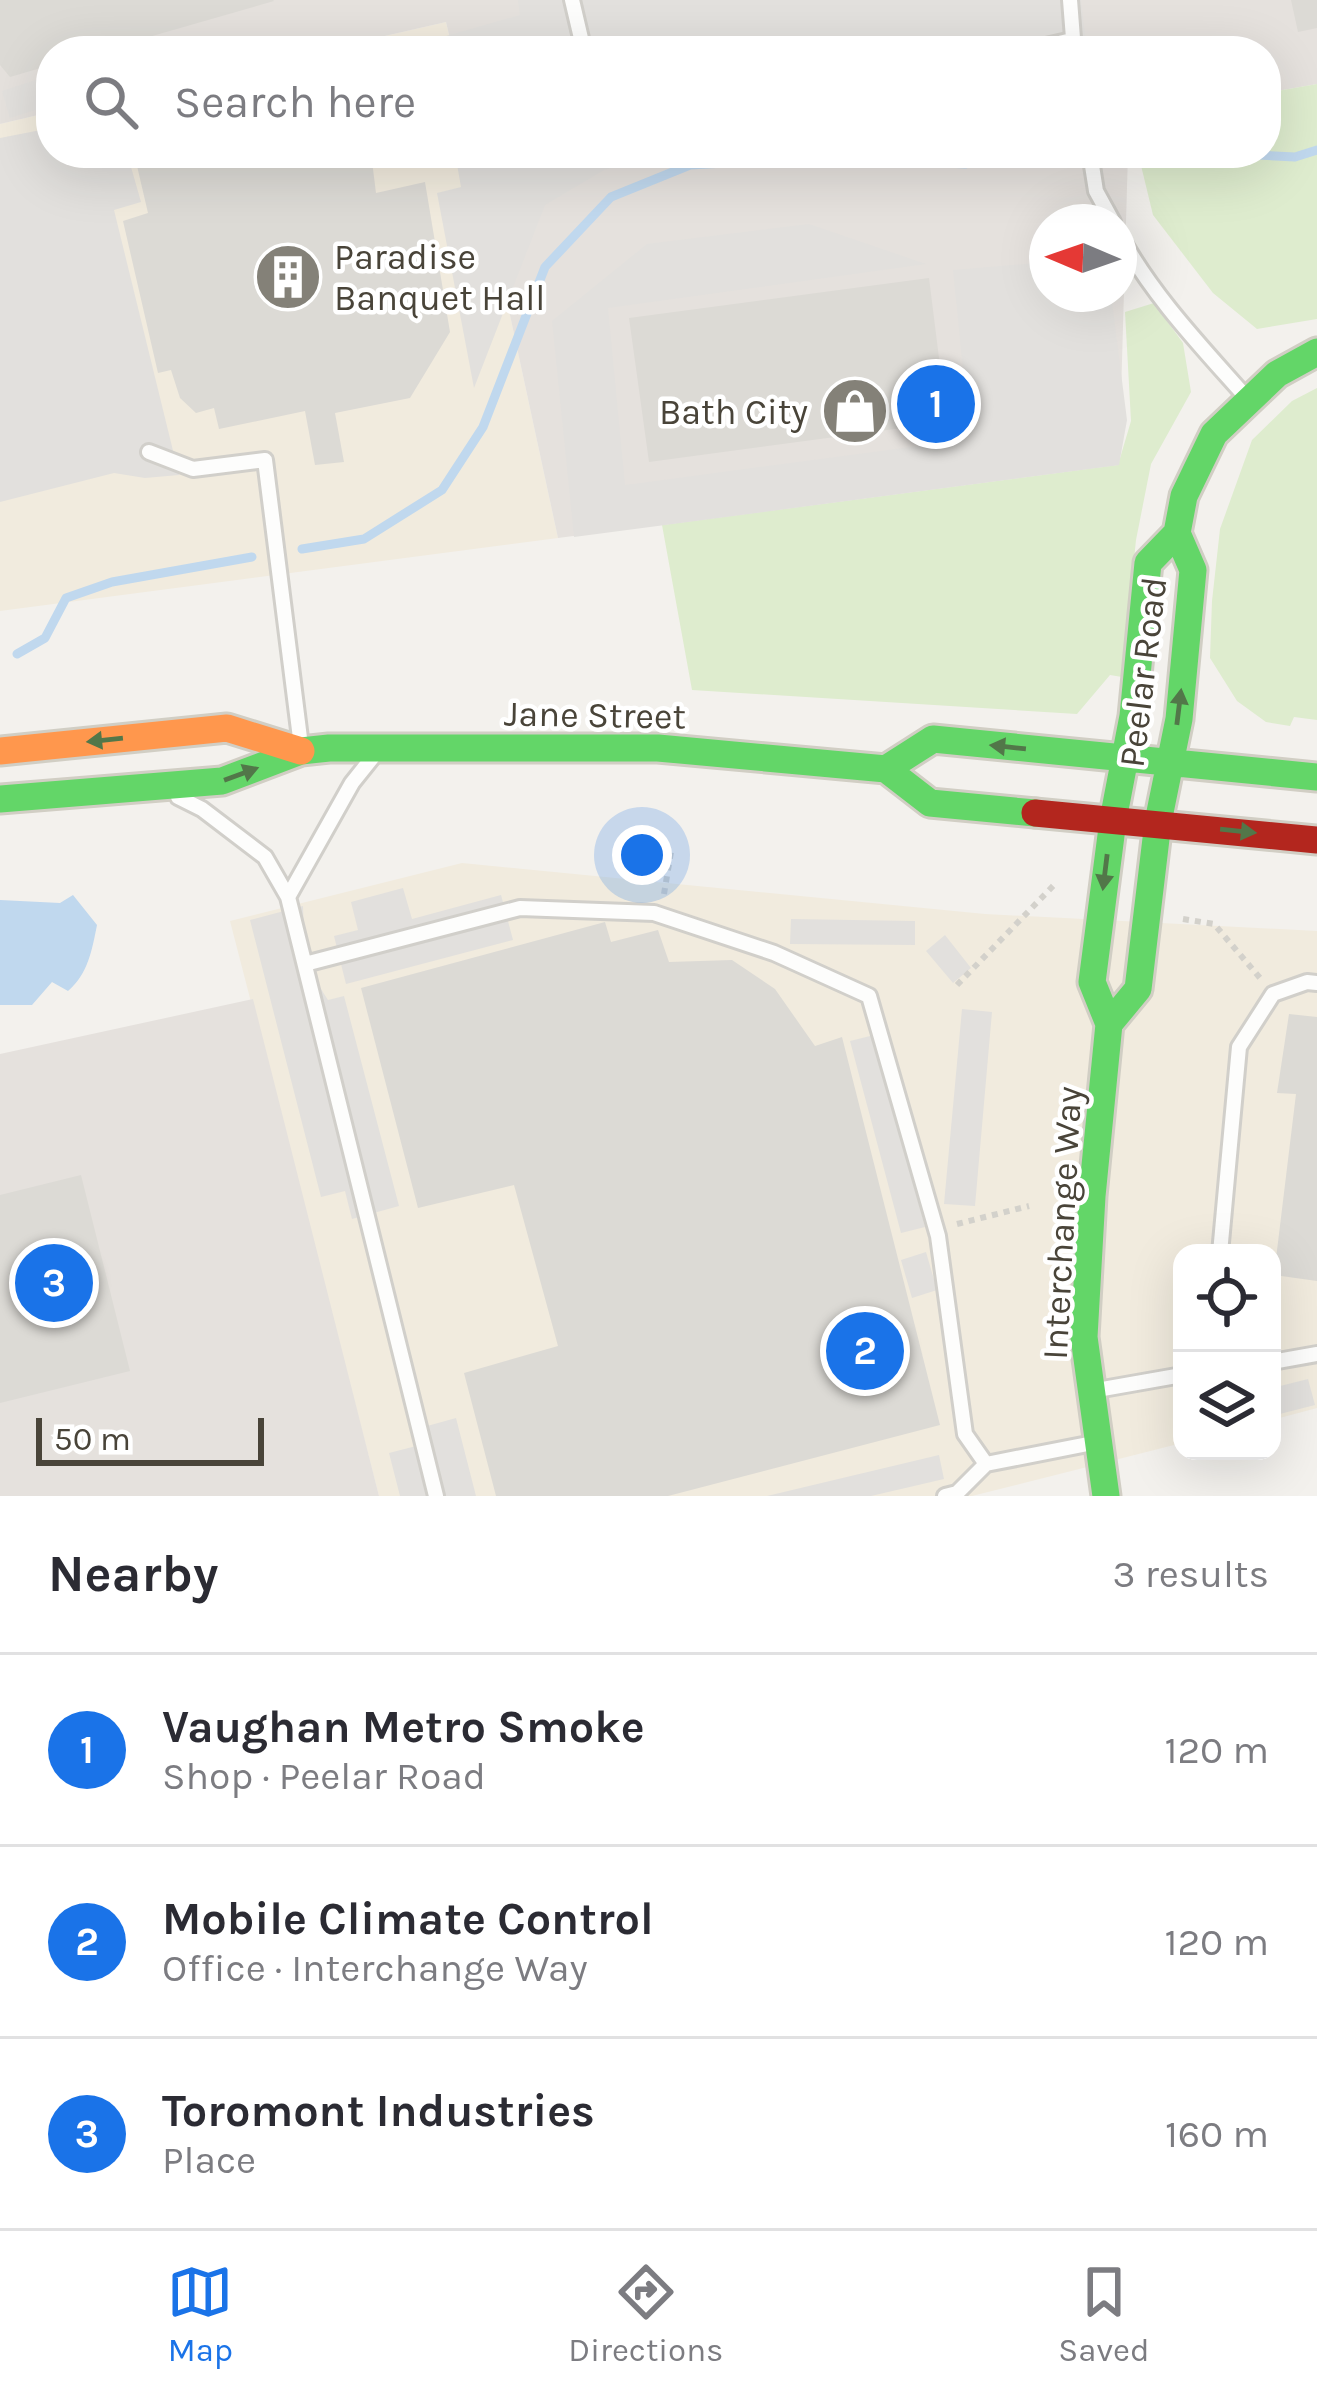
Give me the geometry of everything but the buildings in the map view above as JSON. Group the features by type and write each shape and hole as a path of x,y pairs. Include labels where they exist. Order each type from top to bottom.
{"main road":[{"name":"Peelar Road","path":"1158,822 1179,718 1193,570 1178,533 1184,496 1214,434 1277,374 1317,352"},
{"name":"Peelar Road","path":"1125,757 1148,563 1178,533"},
{"name":"Jane Street","path":"0,751 227,728 301,751"},
{"path":"1317,777 933,740 886,769 930,803 1317,840"},
{"name":"Jane Street","path":"0,799 221,781 301,751 380,748 658,748 886,769"},
{"name":"Interchange Way","path":"1106,1496 1084,1337 1108,1024 1092,982 1125,757"},
{"name":"Interchange Way","path":"1108,1024 1138,989 1158,822"}],"lane":[{"path":"572,0 580,36"},
{"path":"1070,0 1072,36"},
{"path":"1092,168 1103,204"},
{"path":"1137,266 1180,324 1249,399"},
{"path":"149,452 193,469 265,460 301,751"},
{"path":"289,897 342,799 380,748"},
{"path":"137,789 188,800 202,809 265,857 289,897 436,1496"},
{"path":"305,964 520,908 660,915 774,952 869,996 937,1229 965,1434 986,1464"},
{"path":"1221,1244 1239,1047 1274,994 1317,983"},
{"path":"1281,1360 1317,1354"},
{"path":"1092,1391 1173,1377"},
{"path":"945,1496 957,1493 986,1464 1098,1442"}],"path":[{"path":"660,915 670,852"},
{"path":"957,985 1054,884"},
{"path":"1183,919 1214,924 1274,994"},
{"path":"937,1229 1029,1206"}],"shaded area":[{"path":"0,0 1317,0 1317,84 1281,90 1281,36 449,36 446,22 385,36 36,36 36,116 0,124"},
{"path":"518,0 1081,0 1085,36 446,36 520,15"},
{"path":"446,22 449,36 385,36"},
{"path":"36,80 36,110 10,118 2,91"},
{"path":"36,116 36,168 478,168 558,538 0,611 0,124"},
{"path":"36,131 36,168 131,168 141,202 114,210 179,475 145,478 114,473 0,502 0,138"},
{"path":"458,168 611,168 545,205 474,388 437,193 461,187"},
{"path":"478,168 1128,168 1127,204 1029,204 1029,312 1123,312 1119,465 558,538"},
{"path":"809,224 926,264 608,308 625,485 970,439 953,270 1029,264 1029,312 1113,312 1127,420 1119,465 574,537 552,321 647,244"},
{"path":"462,863 985,914 1317,931 1317,1408 1281,1418 1281,1244 1173,1244 1173,1445 972,1496 379,1496 230,921"},
{"path":"403,888 412,919 501,895 513,940 346,984 334,936 358,930 351,902"},
{"path":"303,906 305,964 328,1000 344,996 399,1206 352,1219 345,1191 321,1197 250,920"},
{"path":"791,919 915,921 915,945 790,944"},
{"path":"945,935 971,968 953,983 926,951"},
{"path":"253,999 379,1496 0,1496 0,1054"},
{"path":"962,1009 992,1012 975,1206 944,1204"},
{"path":"874,1035 925,1227 901,1233 850,1041"},
{"path":"926,1252 937,1290 912,1298 901,1260"},
{"path":"1308,1379 1315,1405 1281,1414 1281,1386"},
{"path":"456,1418 476,1496 400,1496 389,1453 424,1444 420,1428"},
{"path":"939,1455 944,1479 871,1496 767,1496"}],"green space":[{"path":"1317,84 1317,319 1257,329 1213,293 1153,215 1142,168 1281,168 1281,90"},
{"path":"1154,303 1183,343 1191,392 1151,464 1136,540 1122,677 1110,675 1077,714 692,690 662,525 1118,465 1131,421 1125,312"},
{"path":"1317,388 1317,720 1294,717 1290,726 1266,722 1237,701 1210,658 1212,601 1220,529 1252,440 1292,401"}],"water":[{"path":"73,895 97,925 80,977 68,991 52,982 32,1005 0,1005 0,900 60,903"}],"waterway":[{"path":"1281,156 1317,150"},
{"path":"302,549 364,539 442,490 483,427 545,267 611,197 683,168"},
{"path":"17,654 45,638 66,598 112,582 252,557"}],"traffic: fast":[{"path":"1109,1024 1138,989 1158,822 1179,719 1193,570 1177,533 1184,496 1214,434 1277,374 1317,352"},
{"path":"1106,1496 1084,1337 1109,1024 1092,982 1113,820 1133,716 1148,563 1177,533"},
{"path":"886,769 933,739 1317,777"},
{"path":"0,799 222,781 301,751 329,748 658,748 886,769 930,803 1035,813"}],"traffic: slow":[{"path":"0,751 227,728 301,751"}],"traffic: jam":[{"path":"1035,813 1317,840"}],"place":[{"name":"Paradise Banquet Hall","path":"288,277"},
{"name":"Vaughan Metro Smoke","path":"936,404"},
{"name":"Bath City","path":"855,411"},
{"name":"Toromont Industries","path":"54,1283"},
{"name":"Mobile Climate Control","path":"865,1351"}]}
